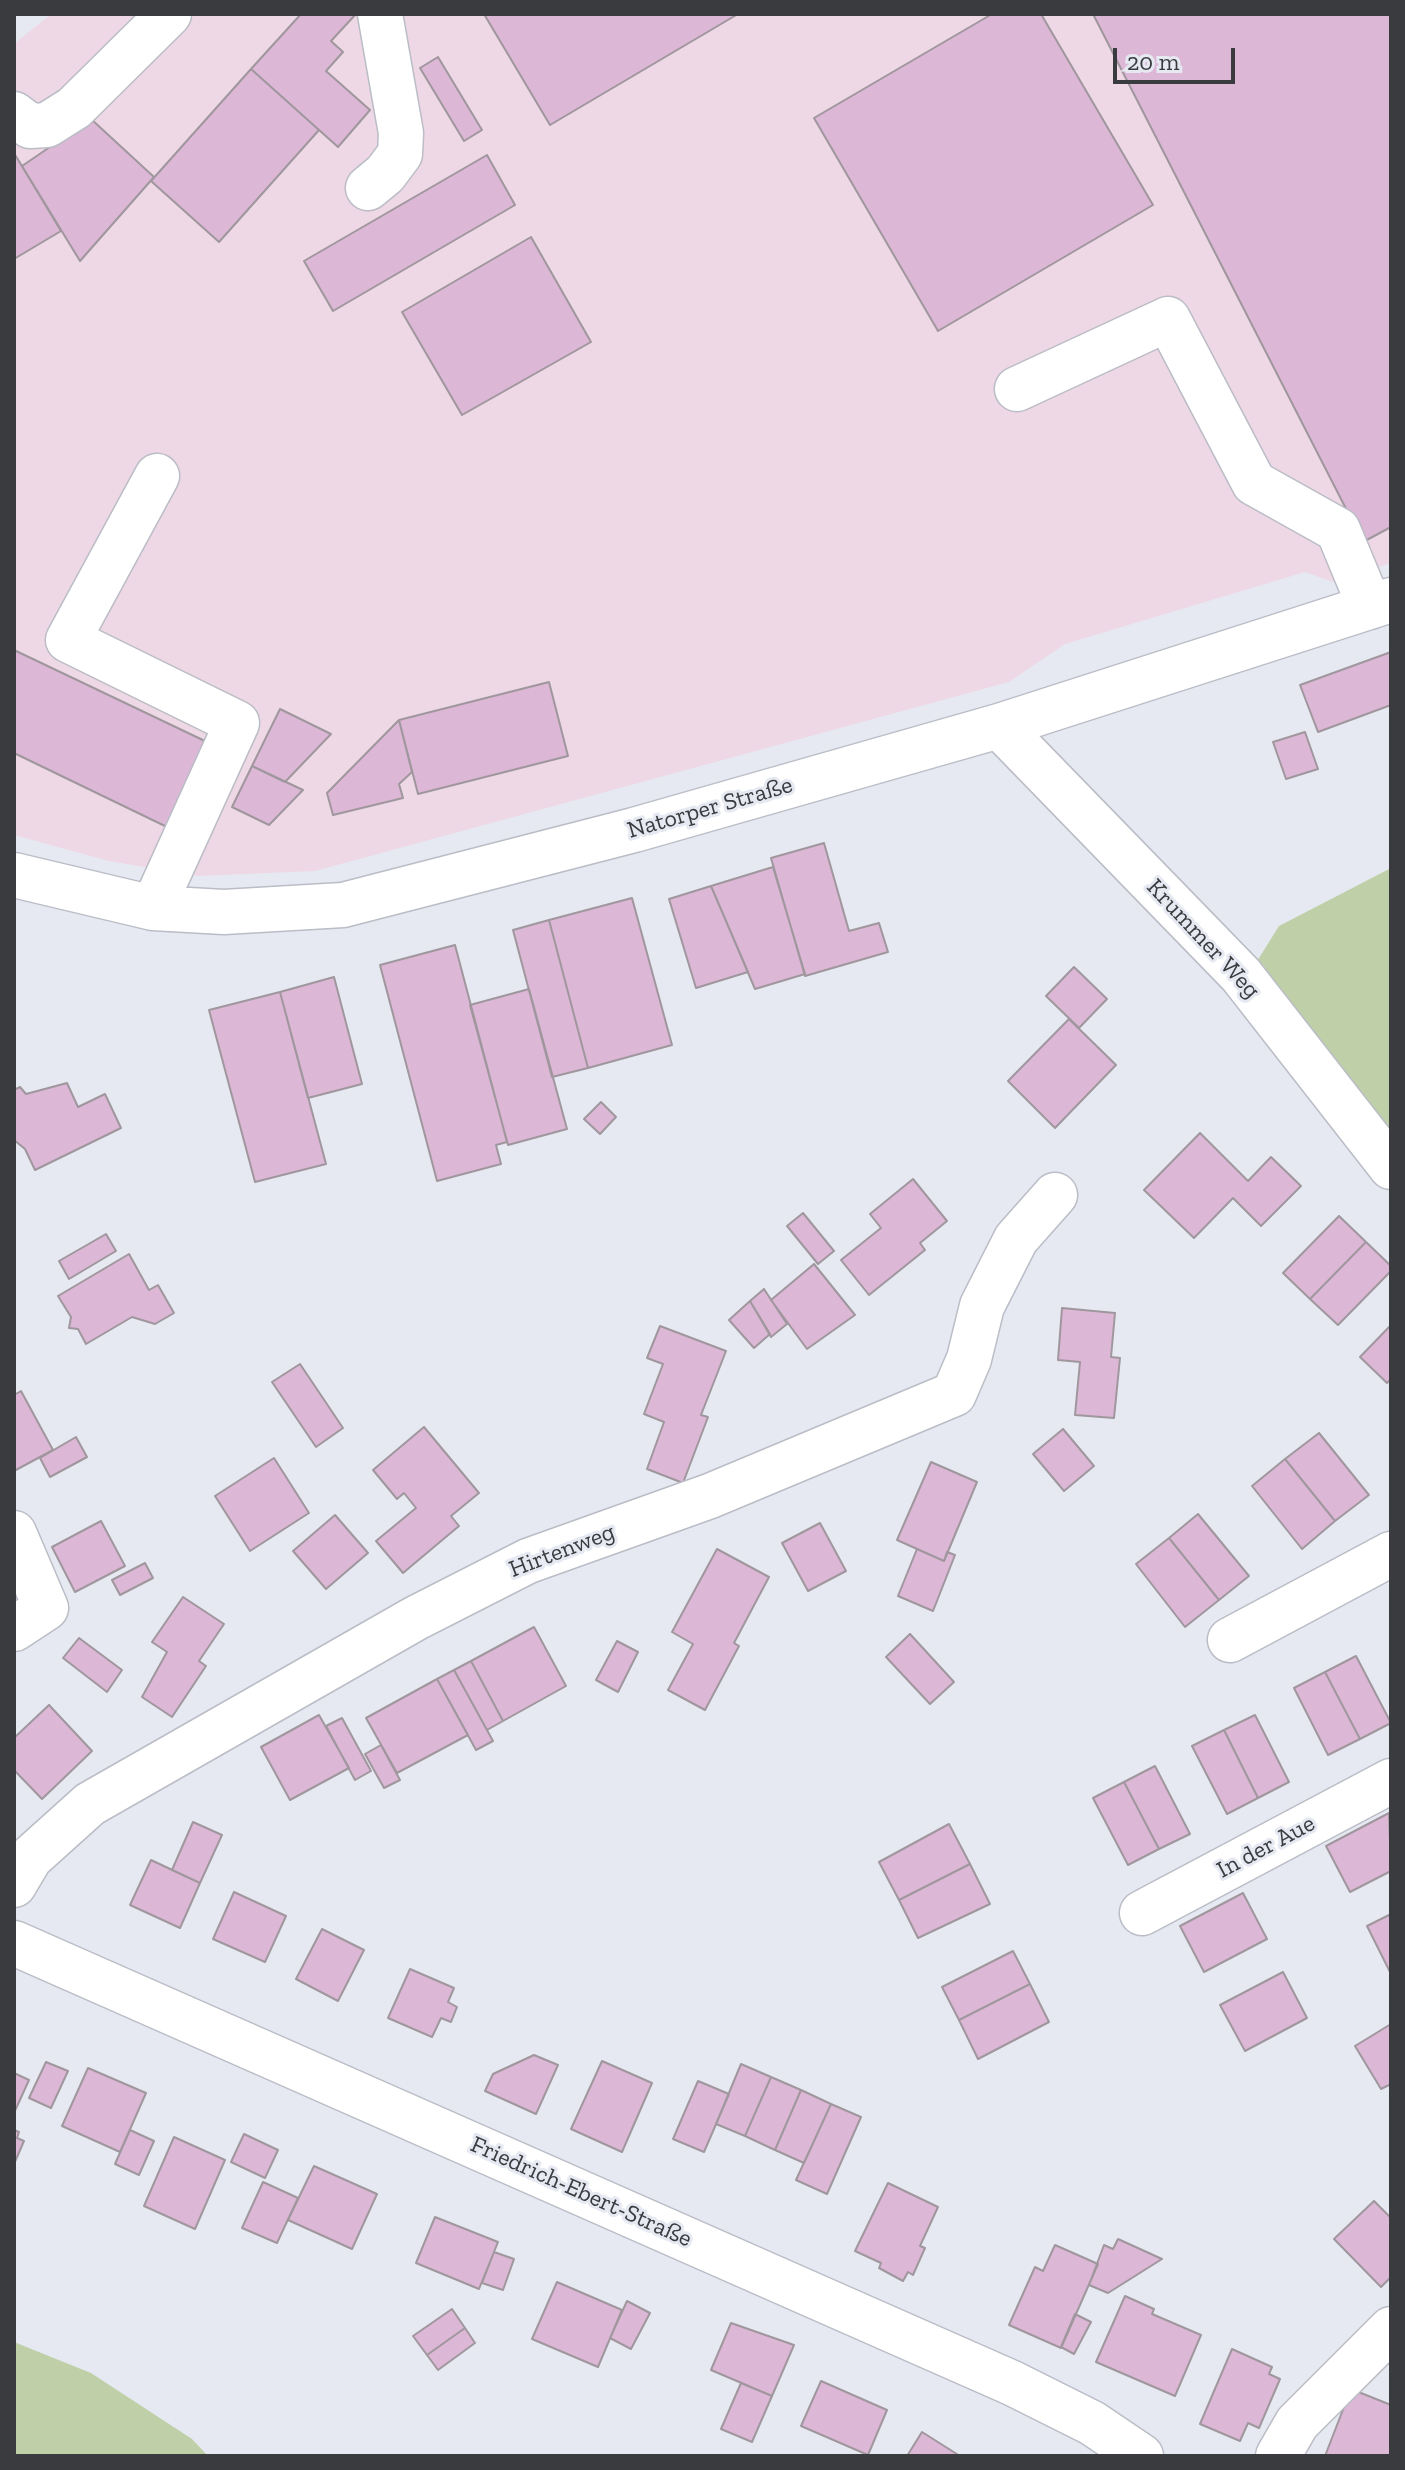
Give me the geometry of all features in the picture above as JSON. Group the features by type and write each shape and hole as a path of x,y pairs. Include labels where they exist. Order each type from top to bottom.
{"street":[{"path":"14,114 30,126 47,125 74,108 169,14"},
{"path":"368,188 385,174 400,154 401,133 380,14"},
{"path":"1017,389 1168,319 1254,483 1338,530 1380,603"},
{"path":"153,908 237,723 68,640 157,476"},
{"name":"Natorper Straße","path":"14,875 153,908 224,912 343,905 634,830 999,726 1380,603"},
{"name":"Krummer Weg","path":"999,726 1241,975 1391,1167"},
{"name":"Hirtenweg","path":"14,1885 30,1858 90,1804 416,1618 528,1561 710,1496 954,1394 969,1359 982,1306 1016,1239 1055,1195"},
{"path":"14,1533 46,1608 14,1629"},
{"path":"1230,1640 1391,1554"},
{"name":"In der Aue","path":"1142,1913 1391,1781"},
{"name":"Friedrich-Ebert-Straße","path":"14,1943 1012,2383 1092,2423 1141,2456"},
{"path":"1278,2456 1297,2423 1391,2329"}],"shaded area":[{"path":"51,14 1391,14 1391,563 1333,582 1305,572 1065,644 1009,682 315,871 198,876 109,861 14,835 14,44"}],"green space":[{"path":"1391,868 1391,1142 1254,966 1279,926"},
{"path":"14,2342 91,2373 192,2439 208,2456 14,2456"}],"building":[{"path":"301,14 356,14 331,41 343,52 326,71 370,110 338,147 251,69"},
{"path":"484,14 738,14 550,125"},
{"path":"992,14 1041,14 1153,205 938,331 814,118"},
{"path":"1093,14 1391,14 1391,527 1363,542"},
{"path":"438,57 482,130 464,141 420,68"},
{"path":"251,69 319,130 219,242 151,181"},
{"path":"91,119 154,177 80,261 22,166"},
{"path":"14,153 61,231 14,259"},
{"path":"487,155 515,205 333,311 304,261"},
{"path":"531,237 591,342 462,415 402,312"},
{"path":"14,650 207,742 167,827 14,753"},
{"path":"1391,652 1391,705 1318,732 1300,685"},
{"path":"549,682 568,756 418,794 399,720"},
{"path":"280,709 331,734 285,782 252,766"},
{"path":"399,720 412,772 399,784 403,798 333,815 327,793"},
{"path":"1305,732 1318,769 1286,779 1273,742"},
{"path":"252,766 303,790 269,825 232,807"},
{"path":"824,843 849,931 879,923 888,952 805,976 771,858"},
{"path":"773,867 805,974 755,989 711,886"},
{"path":"711,886 748,972 696,988 669,899"},
{"path":"632,898 672,1045 588,1068 549,920"},
{"path":"549,920 588,1068 552,1077 513,930"},
{"path":"455,945 507,1142 496,1145 501,1164 437,1181 380,965"},
{"path":"1074,967 1107,999 1079,1028 1046,996"},
{"path":"334,977 362,1084 308,1098 280,992"},
{"path":"529,989 567,1129 508,1145 470,1005"},
{"path":"280,992 326,1164 255,1182 209,1010"},
{"path":"1069,1019 1116,1065 1055,1128 1008,1081"},
{"path":"67,1083 78,1107 105,1094 121,1128 35,1170 25,1149 14,1140 14,1090 20,1087 26,1094"},
{"path":"601,1102 616,1117 600,1134 584,1119"},
{"path":"1200,1133 1248,1181 1271,1157 1301,1186 1261,1226 1233,1198 1194,1238 1144,1190"},
{"path":"913,1179 947,1221 920,1243 925,1250 869,1295 841,1260 881,1228 870,1214"},
{"path":"803,1213 834,1251 818,1264 787,1226"},
{"path":"1339,1216 1366,1242 1310,1299 1283,1273"},
{"path":"106,1234 116,1251 69,1279 59,1261"},
{"path":"1366,1242 1391,1266 1391,1271 1338,1325 1310,1299"},
{"path":"129,1254 149,1290 158,1285 174,1313 155,1324 132,1317 86,1344 78,1329 69,1328 71,1317 58,1296"},
{"path":"814,1264 855,1315 807,1349 771,1300"},
{"path":"764,1289 787,1324 771,1337 750,1301"},
{"path":"750,1301 770,1334 754,1348 729,1320"},
{"path":"1062,1308 1115,1313 1111,1357 1120,1358 1114,1418 1075,1415 1080,1362 1058,1360"},
{"path":"1391,1325 1391,1379 1387,1383 1360,1357"},
{"path":"660,1326 726,1351 701,1415 708,1417 683,1483 647,1469 664,1422 644,1414 663,1364 647,1358"},
{"path":"300,1364 343,1428 316,1447 272,1382"},
{"path":"21,1391 53,1450 14,1471 14,1395"},
{"path":"424,1427 479,1493 451,1516 459,1526 403,1573 376,1541 416,1508 404,1493 397,1499 373,1470"},
{"path":"1063,1429 1094,1466 1064,1491 1033,1454"},
{"path":"1319,1433 1369,1495 1335,1521 1285,1459"},
{"path":"76,1437 87,1457 50,1477 40,1458"},
{"path":"274,1458 309,1513 250,1551 215,1496"},
{"path":"1285,1459 1335,1521 1302,1549 1252,1486"},
{"path":"931,1462 977,1482 944,1561 897,1540"},
{"path":"1198,1514 1249,1576 1219,1600 1169,1538"},
{"path":"335,1515 368,1553 326,1589 293,1551"},
{"path":"101,1521 125,1566 75,1592 52,1547"},
{"path":"820,1523 846,1571 808,1591 782,1543"},
{"path":"1169,1538 1219,1600 1185,1627 1136,1564"},
{"path":"717,1549 769,1577 734,1643 739,1646 705,1710 668,1690 693,1644 672,1632"},
{"path":"917,1549 944,1561 947,1552 955,1555 933,1611 898,1596"},
{"path":"145,1563 153,1578 120,1595 112,1580"},
{"path":"183,1597 224,1624 199,1661 206,1666 172,1717 142,1697 167,1652 152,1642"},
{"path":"534,1627 566,1686 503,1721 471,1661"},
{"path":"910,1634 954,1682 930,1704 886,1657"},
{"path":"79,1638 122,1670 107,1692 63,1658"},
{"path":"617,1641 638,1652 618,1692 596,1680"},
{"path":"1356,1656 1391,1723 1360,1739 1325,1672"},
{"path":"471,1661 503,1721 487,1730 454,1670"},
{"path":"454,1670 493,1741 476,1750 437,1679"},
{"path":"1325,1672 1360,1739 1328,1755 1294,1688"},
{"path":"437,1679 468,1735 397,1773 366,1718"},
{"path":"49,1705 92,1751 42,1799 14,1770 14,1738"},
{"path":"319,1715 349,1768 290,1800 261,1747"},
{"path":"1255,1715 1289,1782 1258,1798 1224,1730"},
{"path":"342,1718 371,1771 355,1780 326,1726"},
{"path":"1224,1730 1258,1798 1227,1814 1192,1746"},
{"path":"381,1745 400,1780 384,1788 365,1754"},
{"path":"1155,1766 1190,1834 1159,1849 1124,1782"},
{"path":"1124,1782 1159,1849 1128,1865 1093,1798"},
{"path":"1389,1813 1391,1871 1350,1892 1326,1846"},
{"path":"193,1822 222,1835 200,1883 172,1870"},
{"path":"949,1824 970,1864 899,1900 879,1862"},
{"path":"151,1860 200,1883 180,1928 130,1905"},
{"path":"970,1864 990,1904 918,1938 899,1900"},
{"path":"234,1892 286,1916 265,1962 213,1939"},
{"path":"1243,1893 1267,1939 1204,1972 1180,1926"},
{"path":"1391,1914 1391,1972 1390,1972 1367,1926"},
{"path":"322,1929 364,1950 338,2001 296,1979"},
{"path":"1013,1951 1030,1984 959,2020 942,1987"},
{"path":"410,1969 454,1988 448,2002 457,2007 451,2022 441,2018 432,2037 388,2018"},
{"path":"1283,1972 1307,2018 1245,2051 1220,2005"},
{"path":"1030,1984 1049,2022 978,2059 959,2020"},
{"path":"1391,2024 1391,2084 1381,2089 1355,2046"},
{"path":"534,2055 558,2065 536,2114 485,2091 493,2074"},
{"path":"602,2061 652,2083 622,2152 571,2129"},
{"path":"46,2062 68,2071 51,2108 29,2098"},
{"path":"741,2064 771,2077 745,2136 716,2124"},
{"path":"88,2068 146,2093 120,2152 62,2126"},
{"path":"14,2073 29,2080 14,2113"},
{"path":"771,2077 801,2090 775,2150 745,2136"},
{"path":"698,2081 729,2094 704,2152 673,2139"},
{"path":"801,2090 831,2104 804,2163 775,2150"},
{"path":"831,2104 861,2117 827,2194 796,2180"},
{"path":"14,2130 19,2132 17,2138 24,2141 14,2164"},
{"path":"130,2130 154,2141 139,2175 115,2164"},
{"path":"244,2134 278,2150 265,2178 231,2162"},
{"path":"174,2137 225,2160 195,2229 144,2206"},
{"path":"314,2166 377,2194 352,2249 288,2220"},
{"path":"263,2182 298,2198 277,2243 242,2228"},
{"path":"888,2183 938,2207 920,2246 925,2248 913,2275 908,2272 903,2281 879,2268 881,2263 855,2251"},
{"path":"1374,2201 1391,2218 1391,2277 1381,2287 1334,2239"},
{"path":"435,2217 498,2242 479,2289 416,2263"},
{"path":"1118,2239 1162,2259 1108,2293 1089,2285 1104,2245 1113,2249"},
{"path":"1055,2245 1098,2264 1061,2348 1009,2325 1035,2267 1043,2271"},
{"path":"494,2252 514,2259 503,2290 482,2283"},
{"path":"557,2282 622,2310 598,2367 532,2339"},
{"path":"1125,2296 1154,2309 1152,2314 1201,2335 1175,2396 1096,2362"},
{"path":"627,2301 650,2313 631,2349 610,2338"},
{"path":"452,2309 465,2328 427,2355 413,2336"},
{"path":"1075,2314 1091,2322 1074,2354 1061,2347"},
{"path":"731,2323 794,2345 772,2396 711,2370"},
{"path":"465,2328 475,2343 438,2370 427,2355"},
{"path":"1232,2349 1272,2367 1269,2374 1280,2379 1259,2428 1248,2423 1240,2441 1200,2424"},
{"path":"821,2381 887,2410 868,2455 801,2426"},
{"path":"741,2383 772,2396 752,2442 721,2429"},
{"path":"1351,2389 1391,2405 1391,2456 1325,2456"},
{"path":"922,2432 960,2456 907,2456"}]}
